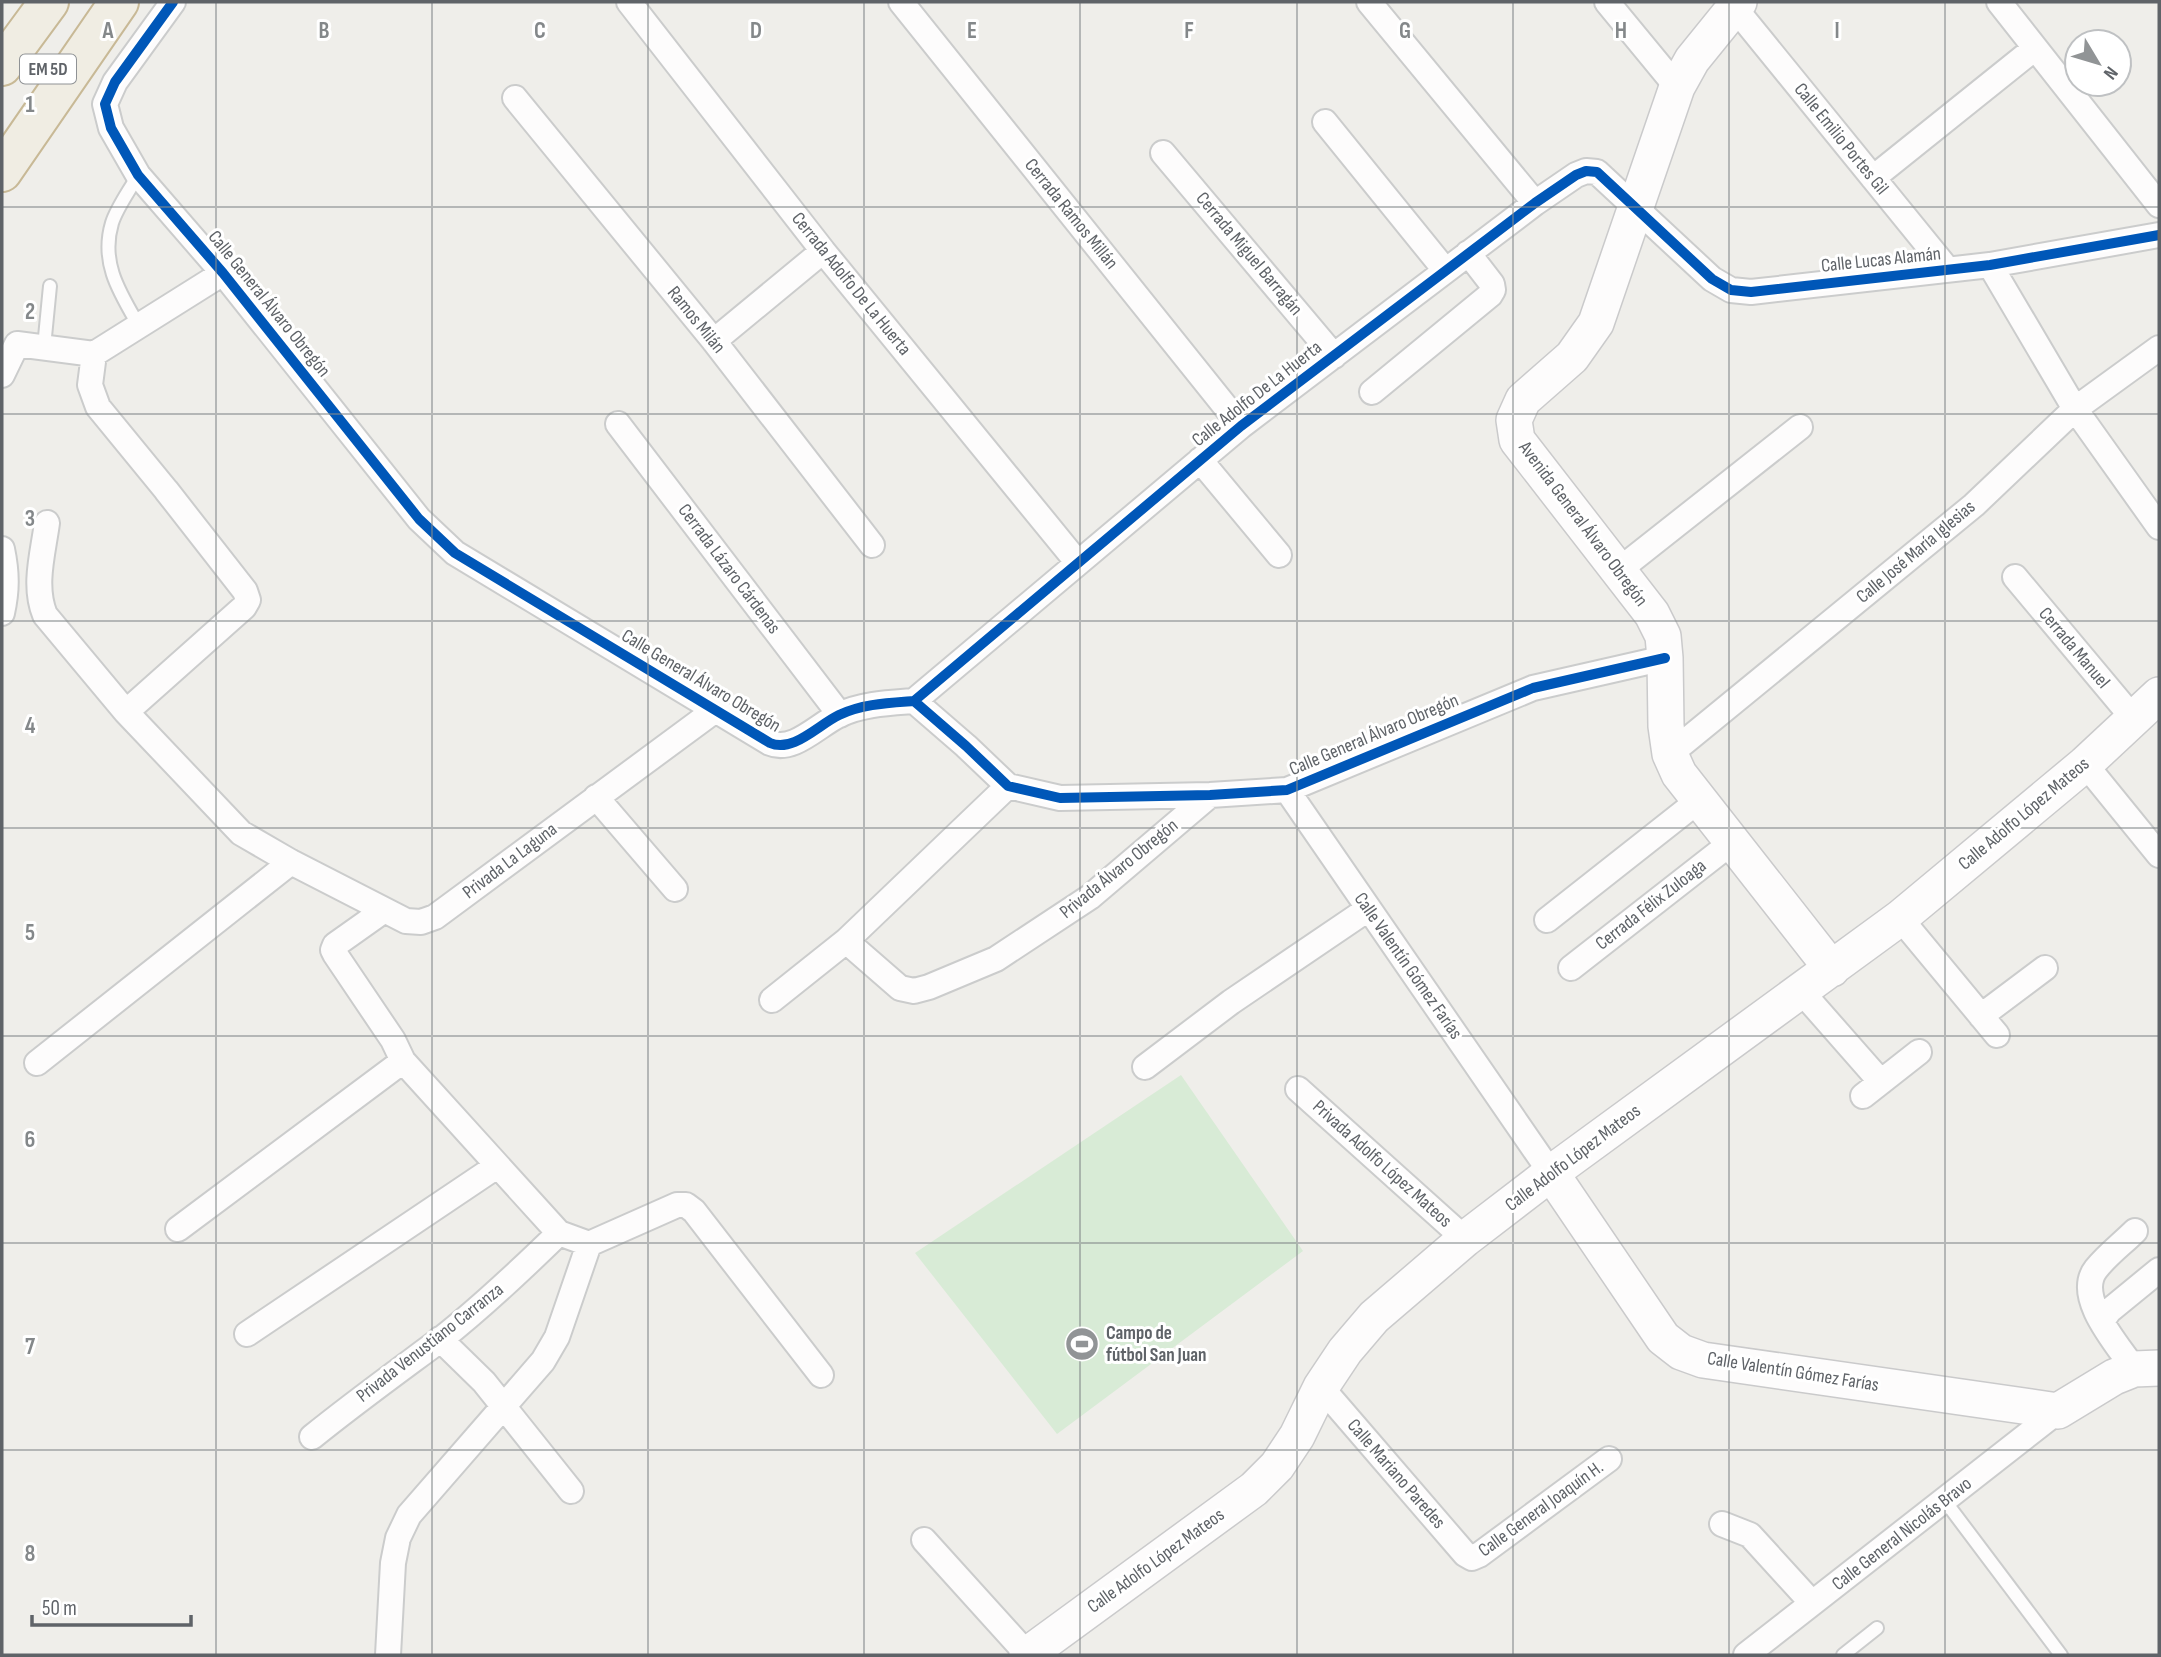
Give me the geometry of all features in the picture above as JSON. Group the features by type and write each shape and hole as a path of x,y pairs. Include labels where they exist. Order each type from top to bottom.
{"highway":[{"path":"2,24 19,2"},
{"name":"EM 5D","path":"2,66 49,2"},
{"name":"EM 5D","path":"2,137 95,2"},
{"path":"2,172 119,2"}],"main road":[{"name":"Avenida General Álvaro Obregón","path":"1737,4 1692,60 1677,87 1596,323 1572,357 1523,400 1514,420 1517,440 1652,614 1662,636 1665,657 1665,726 1670,754 1679,774 1832,969"},
{"name":"Calle Adolfo López Mateos","path":"1028,1655 1254,1489 1277,1466 1297,1436 1321,1388 1345,1351 1374,1317 1465,1239 1900,918 2085,764 2159,695"},
{"name":"Calle Valentín Gómez Farías","path":"1551,1173 1662,1338 1681,1352 1703,1360 2058,1411"},
{"path":"2058,1411 2113,1377 2147,1368"}],"street":[{"name":"Calle General Álvaro Obregón","path":"173,2 115,82 105,104 111,128 138,175 223,272 419,519 454,553 714,711 779,747 839,715 871,704 914,701"},
{"name":"Cerrada Adolfo De La Huerta","path":"628,2 823,251 1078,563"},
{"name":"Cerrada Ramos Millán","path":"901,2 1241,426"},
{"path":"1369,2 1535,203"},
{"path":"1607,2 1677,87"},
{"path":"1999,2 2159,205"},
{"name":"Calle Emilio Portes Gil","path":"1737,4 1948,271"},
{"path":"1873,178 2035,48"},
{"name":"Ramos Milán","path":"515,98 714,341 872,545"},
{"path":"1325,122 1445,270"},
{"name":"Cerrada Miguel Barragán","path":"1163,153 1334,356"},
{"name":"Calle Adolfo De La Huerta","path":"914,701 1241,426 1535,203 1587,171 1597,172 1635,207"},
{"name":"Calle Lucas Alamán","path":"1635,207 1713,279 1731,290 1751,292 1948,271 2159,234"},
{"path":"714,341 823,251"},
{"path":"1372,392 1490,295 1492,284 1468,253"},
{"path":"1990,265 2075,409 2159,527"},
{"path":"2,375 10,340 94,354 223,272"},
{"name":"Calle José María Iglesias","path":"1670,754 1974,505 2075,409 2159,348"},
{"path":"94,354 90,385 98,407 190,520 245,592 248,600 244,607 125,712"},
{"name":"Cerrada Lázaro Cárdenas","path":"618,424 839,715"},
{"path":"1619,570 1801,427"},
{"path":"1200,460 1279,555"},
{"name":"Privada La Laguna","path":"47,523 38,591 40,604 45,615 125,712 241,832 291,862 406,921 421,922 435,917 714,711"},
{"path":"2,550 7,570 2,613"},
{"name":"Cerrada Manuel","path":"2015,577 2133,718"},
{"name":"Calle General Álvaro Obregón","path":"1008,786 1060,798 1210,795 1287,790 1533,688 1665,657"},
{"path":"772,1000 846,942 1008,786 967,746 914,701"},
{"path":"2085,764 2159,855"},
{"name":"Calle Valentín Gómez Farías","path":"1287,790 1551,1173"},
{"name":"Privada Álvaro Obregón","path":"846,942 900,988 914,991 929,987 996,959 1090,897 1210,795"},
{"path":"596,797 675,888"},
{"path":"1547,920 1698,801"},
{"name":"Cerrada Félix Zuloaga","path":"1571,968 1731,843"},
{"path":"37,1063 291,862"},
{"path":"1145,1067 1231,1002 1368,909"},
{"path":"383,911 335,945 332,950 393,1041 403,1061 559,1233 589,1244 677,1205 686,1205 694,1211 821,1375"},
{"path":"1900,918 1989,1026 2045,968"},
{"path":"1801,991 1872,1089 1919,1052"},
{"path":"178,1229 403,1061"},
{"name":"Privada Adolfo López Mateos","path":"1298,1089 1465,1239"},
{"path":"247,1334 496,1166"},
{"path":"2136,1231 2095,1269 2088,1283 2094,1309 2102,1321 2147,1368"},
{"name":"Privada Venustiano Carranza","path":"312,1437 502,1288 559,1233"},
{"path":"388,1655 393,1563 398,1538 410,1515 542,1361 557,1337 589,1244"},
{"path":"2102,1321 2109,1311 2159,1269"},
{"path":"440,1339 484,1382 571,1491"},
{"name":"Calle Mariano Paredes","path":"1321,1388 1465,1554 1472,1558"},
{"name":"Calle General Nicolás Bravo","path":"1754,1653 1812,1603 2058,1411"},
{"name":"Calle General Joaquín H.","path":"1472,1558 1609,1460"},
{"path":"1722,1524 1750,1535 1812,1603"},
{"path":"924,1541 1028,1655"},
{"path":"1055,1655 1087,1611"}],"lane":[{"path":"138,175 112,222 107,249 113,280 139,326"},
{"path":"44,347 50,286"},
{"path":"1945,1500 2061,1655"},
{"path":"1843,1655 1877,1628"}],"green space":[{"name":"Campo de fútbol San Juan","path":"1181,1075 1303,1251 1057,1434 915,1253"}],"cycle path":[{"path":"173,2 115,82 105,104 111,128 138,175 223,273 419,519 455,553 770,743 779,745 796,741 831,719 857,708 914,701 1008,786 1060,798 1210,795 1287,790 1533,688 1665,658"},
{"path":"914,701 1241,426 1535,203 1586,171 1597,172 1712,279 1731,290 1751,292 1990,265 2159,235"}],"place":[{"name":"Campo de fútbol San Juan","path":"1082,1344"}]}
